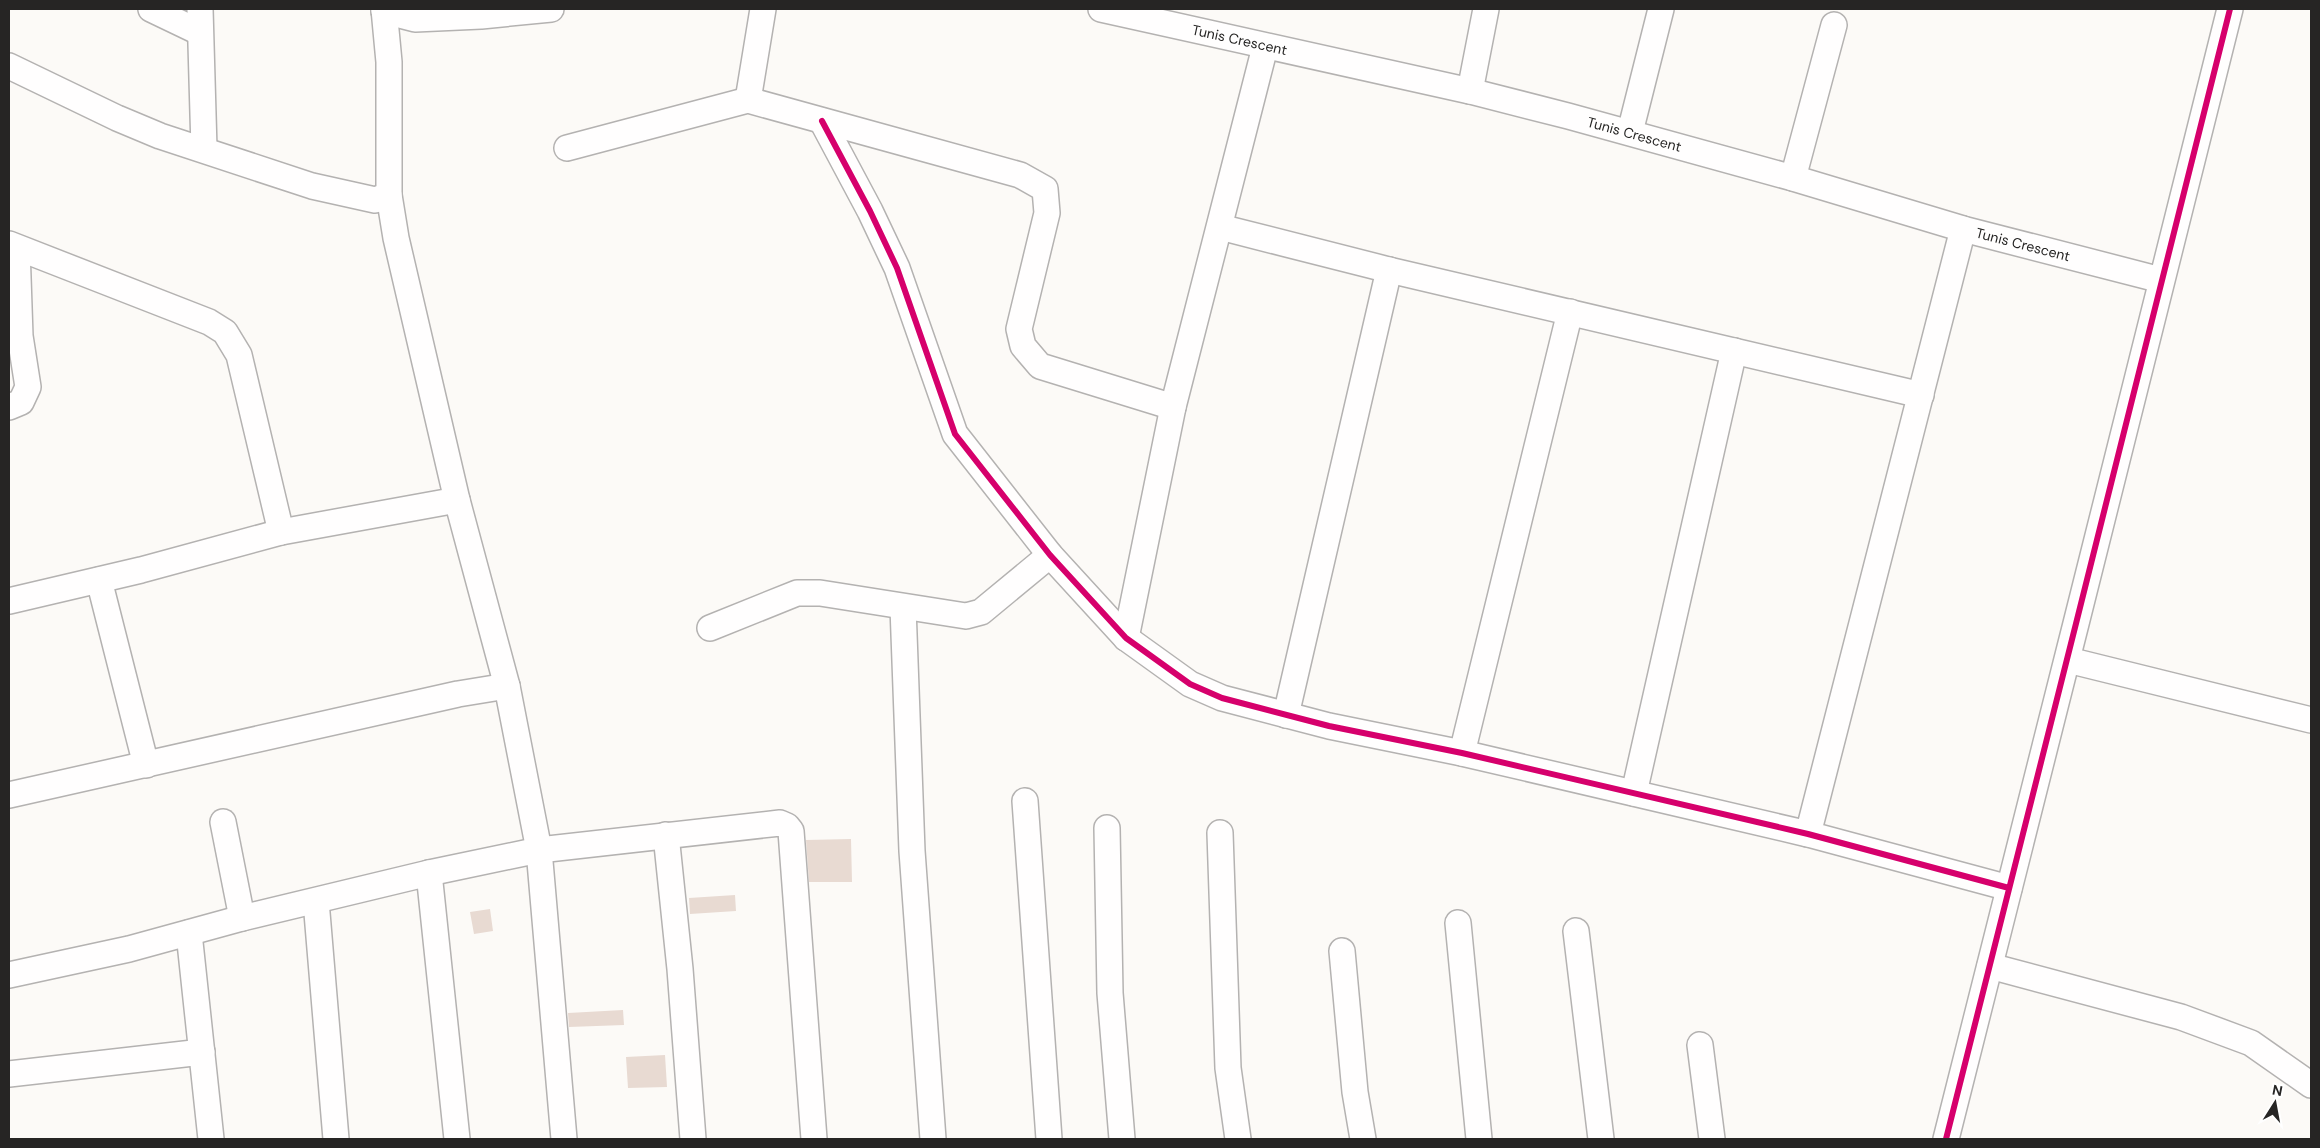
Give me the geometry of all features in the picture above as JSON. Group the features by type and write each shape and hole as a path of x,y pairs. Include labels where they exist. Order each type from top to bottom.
{"street":[{"path":"151,9 200,20 204,149"},
{"path":"551,9 481,16 415,19 384,15 390,62 389,194 396,238 457,500 507,686 539,850 564,1139"},
{"path":"748,100 763,9"},
{"name":"Tunis Crescent","path":"1101,9 1264,47 1470,91 1630,132 1963,229 2161,280"},
{"path":"1470,91 1486,9"},
{"path":"1630,132 1661,9"},
{"path":"1946,1139 2068,660 2161,280 2230,9"},
{"path":"1793,178 1834,25"},
{"path":"1126,638 1174,407 1264,47"},
{"path":"9,66 117,118 160,136 312,186 375,200 389,194"},
{"path":"567,148 748,100 1020,175 1045,189 1047,212 1019,329 1022,346 1040,366 1174,407"},
{"path":"822,121 870,211 897,268 955,434 1050,555 1126,638 1190,684 1222,698 1330,726 1462,753 1808,834 2009,888"},
{"path":"1220,227 1388,270 1921,395"},
{"path":"1808,834 1963,229"},
{"path":"9,407 21,402 28,387 20,336 13,246 136,292 209,322 225,332 239,355 282,532"},
{"path":"1286,715 1388,270"},
{"path":"1462,753 1570,312"},
{"path":"1634,793 1734,351"},
{"path":"9,601 99,580 282,532 457,500"},
{"path":"710,628 797,593 820,593 966,616 980,612 1050,555"},
{"path":"99,580 146,765"},
{"path":"904,607 912,851 933,1139"},
{"path":"2068,660 2311,720"},
{"path":"9,795 458,694 507,686"},
{"path":"1025,801 1049,1139"},
{"path":"223,822 242,918"},
{"path":"9,975 129,950 242,918 429,873 539,850 780,822 788,826 791,831 814,1139"},
{"path":"1107,828 1110,993 1122,1139"},
{"path":"666,834 680,969 693,1139"},
{"path":"1220,834 1228,1068 1238,1139"},
{"path":"429,873 457,1139"},
{"path":"316,901 336,1139"},
{"path":"1458,923 1479,1139"},
{"path":"1576,931 1601,1139"},
{"path":"189,933 211,1139"},
{"path":"1342,951 1355,1092 1363,1139"},
{"path":"1990,966 2181,1016 2251,1043 2311,1085"},
{"path":"1700,1045 1712,1139"},
{"path":"9,1074 202,1052"}],"building":[{"path":"851,839 852,882 809,882 806,840"},
{"path":"735,895 736,911 690,914 689,898"},
{"path":"490,909 493,931 474,934 470,912"},
{"path":"623,1010 624,1025 569,1027 568,1013"},
{"path":"665,1055 667,1087 628,1088 626,1057"}],"cycle path":[{"path":"1946,1139 2230,9"},
{"path":"822,121 870,211 897,268 955,434 1050,555 1126,638 1190,684 1222,698 1329,726 1462,753 1808,834 2009,888"}]}
